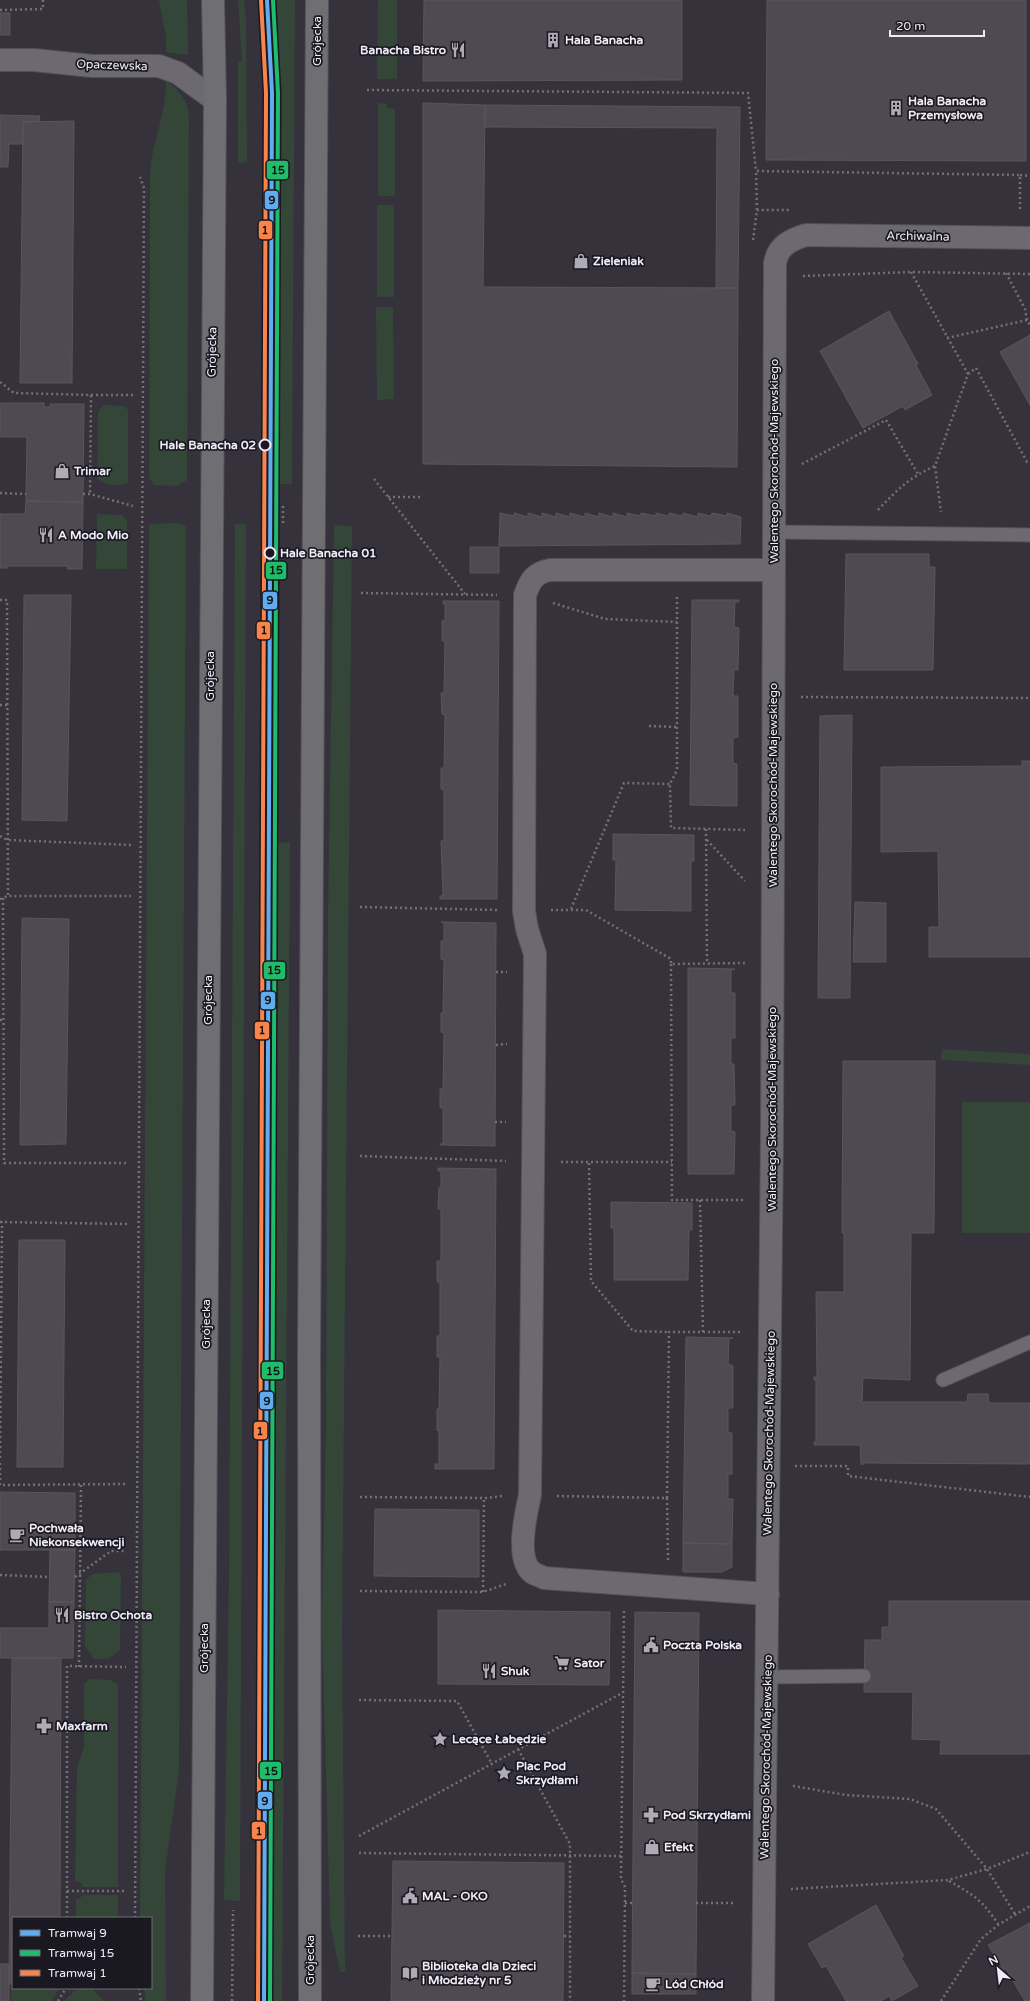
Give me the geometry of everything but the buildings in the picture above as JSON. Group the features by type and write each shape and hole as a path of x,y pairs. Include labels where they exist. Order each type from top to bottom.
{"main road":[{"name":"Grójecka","path":"202,2001 215,100 213,0"},
{"name":"Grójecka","path":"310,2001 309,1356 317,0"}],"street":[{"name":"Opaczewska","path":"0,60 34,60 92,66 159,66 178,73 215,100"},
{"name":"Archiwalna","path":"806,235 1030,238"},
{"name":"Walentego Skorochód-Majewskiego","path":"763,2001 772,1135 775,263 776,256 782,247 791,240 806,235"},
{"path":"768,1594 544,1578 532,1572 525,1563 524,1521 530,1495 535,954 527,929 524,911 525,596 534,576 550,570 774,570"}],"lane":[{"path":"774,532 1030,535"},
{"path":"943,1380 1030,1342"},
{"path":"767,1677 864,1676"}],"path":[{"path":"0,10 43,9 43,0"},
{"path":"367,90 748,94 756,171 757,210"},
{"path":"756,171 1030,176"},
{"path":"1020,175 1020,210"},
{"path":"135,1917 144,196 144,188 140,177"},
{"path":"911,272 968,374"},
{"path":"804,276 911,272 1030,274"},
{"path":"1006,273 1025,309 1027,320 1030,325"},
{"path":"947,338 1027,320"},
{"path":"941,534 942,519 935,466 968,374 976,368 1027,462 1030,461"},
{"path":"0,382 14,393 133,395"},
{"path":"90,494 91,395"},
{"path":"797,467 886,420 918,474"},
{"path":"877,511 901,485 918,474 935,466"},
{"path":"374,479 466,594"},
{"path":"0,493 26,494"},
{"path":"83,494 90,494 133,506"},
{"path":"388,497 423,497"},
{"path":"283,506 283,525"},
{"path":"361,593 525,596 605,619 677,622"},
{"path":"678,594 677,770 670,784 671,828 750,830"},
{"path":"0,600 7,600 8,896"},
{"path":"773,697 1030,698"},
{"path":"0,705 7,705"},
{"path":"649,726 677,727"},
{"path":"571,910 624,783 670,784"},
{"path":"706,829 707,964"},
{"path":"0,836 7,840 131,845"},
{"path":"707,840 750,886"},
{"path":"0,899 8,896 131,896"},
{"path":"4,898 4,1163 129,1163"},
{"path":"360,907 524,911 586,910 671,959 672,1200 745,1200"},
{"path":"671,964 748,963"},
{"path":"496,972 510,972"},
{"path":"496,1044 510,1044"},
{"path":"495,1122 509,1122"},
{"path":"589,1162 591,1281 634,1331 744,1332"},
{"path":"700,1200 703,1332"},
{"path":"0,1458 1,1222 129,1224"},
{"path":"667,1498 669,1332"},
{"path":"0,1464 0,1485 127,1484"},
{"path":"790,1466 848,1466 848,1476 1030,1497"},
{"path":"79,1667 81,1485"},
{"path":"483,1592 484,1498"},
{"path":"75,1577 110,1551 126,1550"},
{"path":"360,1591 488,1592 532,1572"},
{"path":"0,1575 50,1577"},
{"path":"624,1607 621,1856 621,1879 625,1887 624,2001"},
{"path":"66,1917 66,1666 126,1667"},
{"path":"359,1836 622,1692"},
{"path":"360,1700 458,1701 492,1764"},
{"path":"518,1749 570,1844 570,2001"},
{"path":"787,1785 846,1795 910,1799 936,1809 987,1869 1016,1914"},
{"path":"786,1889 948,1880 987,1869 1030,1852"},
{"path":"359,1853 621,1856"},
{"path":"1026,1853 1030,1855"},
{"path":"948,1880 972,1894 985,1906 998,1925"},
{"path":"66,1891 124,1891"},
{"path":"625,1903 632,1903"},
{"path":"696,1903 735,1903"},
{"path":"941,2001 981,1939 998,1925 1030,1906"},
{"path":"232,2001 233,1910"},
{"path":"358,1936 392,1936"},
{"path":"564,1936 570,1936"},
{"path":"58,2001 65,1989"},
{"path":"139,1989 141,2001"}],"green space":[{"path":"159,0 187,0 188,54 166,52 166,37"},
{"path":"238,0 244,0 246,22 247,162 238,163 238,62 242,62"},
{"path":"274,0 295,0 292,484 277,484 280,99"},
{"path":"378,0 397,0 397,79 377,79"},
{"path":"166,81 179,92 185,100 189,116 187,480 177,486 154,485 149,478 150,170 166,92"},
{"path":"378,103 387,104 387,108 395,109 395,196 378,196"},
{"path":"377,205 394,205 394,297 377,297"},
{"path":"376,307 393,307 394,399 377,400"},
{"path":"104,405 124,406 128,410 128,482 116,486 109,485 97,479 98,411"},
{"path":"97,514 122,515 127,521 127,569 96,569"},
{"path":"178,523 186,527 179,1769 165,1872 166,2001 146,2001 144,1989 152,1989 152,1917 140,1917 149,524"},
{"path":"235,524 246,524 240,1901 224,1900 229,1574"},
{"path":"334,525 352,526 342,1631 345,1972 340,1972 330,1923 322,1626 326,1425 328,915"},
{"path":"290,842 282,2001 270,2001 275,843"},
{"path":"942,1049 1030,1054 1030,1065 941,1060"},
{"path":"962,1102 1030,1102 1030,1233 962,1233"},
{"path":"119,1572 121,1575 120,1650 108,1659 94,1659 85,1646 86,1580 92,1574"},
{"path":"90,1679 111,1680 118,1685 118,1887 83,1887 81,1883 75,1881 77,1768 84,1747 84,1684"},
{"path":"84,1895 118,1895 118,1917 76,1917 76,1900"},
{"path":"11,1986 12,1989 58,1989 52,2001 11,2001"},
{"path":"77,1989 92,1989 104,2001 64,2001"}],"tram line":[{"name":"1","path":"258,2001 266,93 261,0"},
{"name":"9","path":"264,2001 272,93 267,0"},
{"name":"15","path":"270,2001 278,93 273,0"}],"place":[{"name":"Hala Banacha","path":"553,40"},
{"name":"Banacha Bistro","path":"458,50"},
{"name":"Hala Banacha Przemysłowa","path":"896,108"},
{"name":"Zieleniak","path":"581,261"},
{"name":"Hale Banacha 02","path":"265,445"},
{"name":"Trimar","path":"62,471"},
{"name":"A Modo Mio","path":"46,535"},
{"name":"Hale Banacha 01","path":"270,553"},
{"name":"Pochwała Niekonsekwencji","path":"17,1535"},
{"name":"Bistro Ochota","path":"62,1615"},
{"name":"Poczta Polska","path":"651,1645"},
{"name":"Sator","path":"562,1663"},
{"name":"Shuk","path":"489,1671"},
{"name":"Maxfarm","path":"44,1726"},
{"name":"Lecące Łabędzie","path":"440,1739"},
{"name":"Plac Pod Skrzydłami","path":"504,1773"},
{"name":"Pod Skrzydłami","path":"651,1815"},
{"name":"Efekt","path":"652,1847"},
{"name":"MAL - OKO","path":"410,1896"},
{"name":"Biblioteka dla Dzieci i Młodzieży nr 5","path":"410,1973"},
{"name":"Lód Chłód","path":"653,1984"}]}
